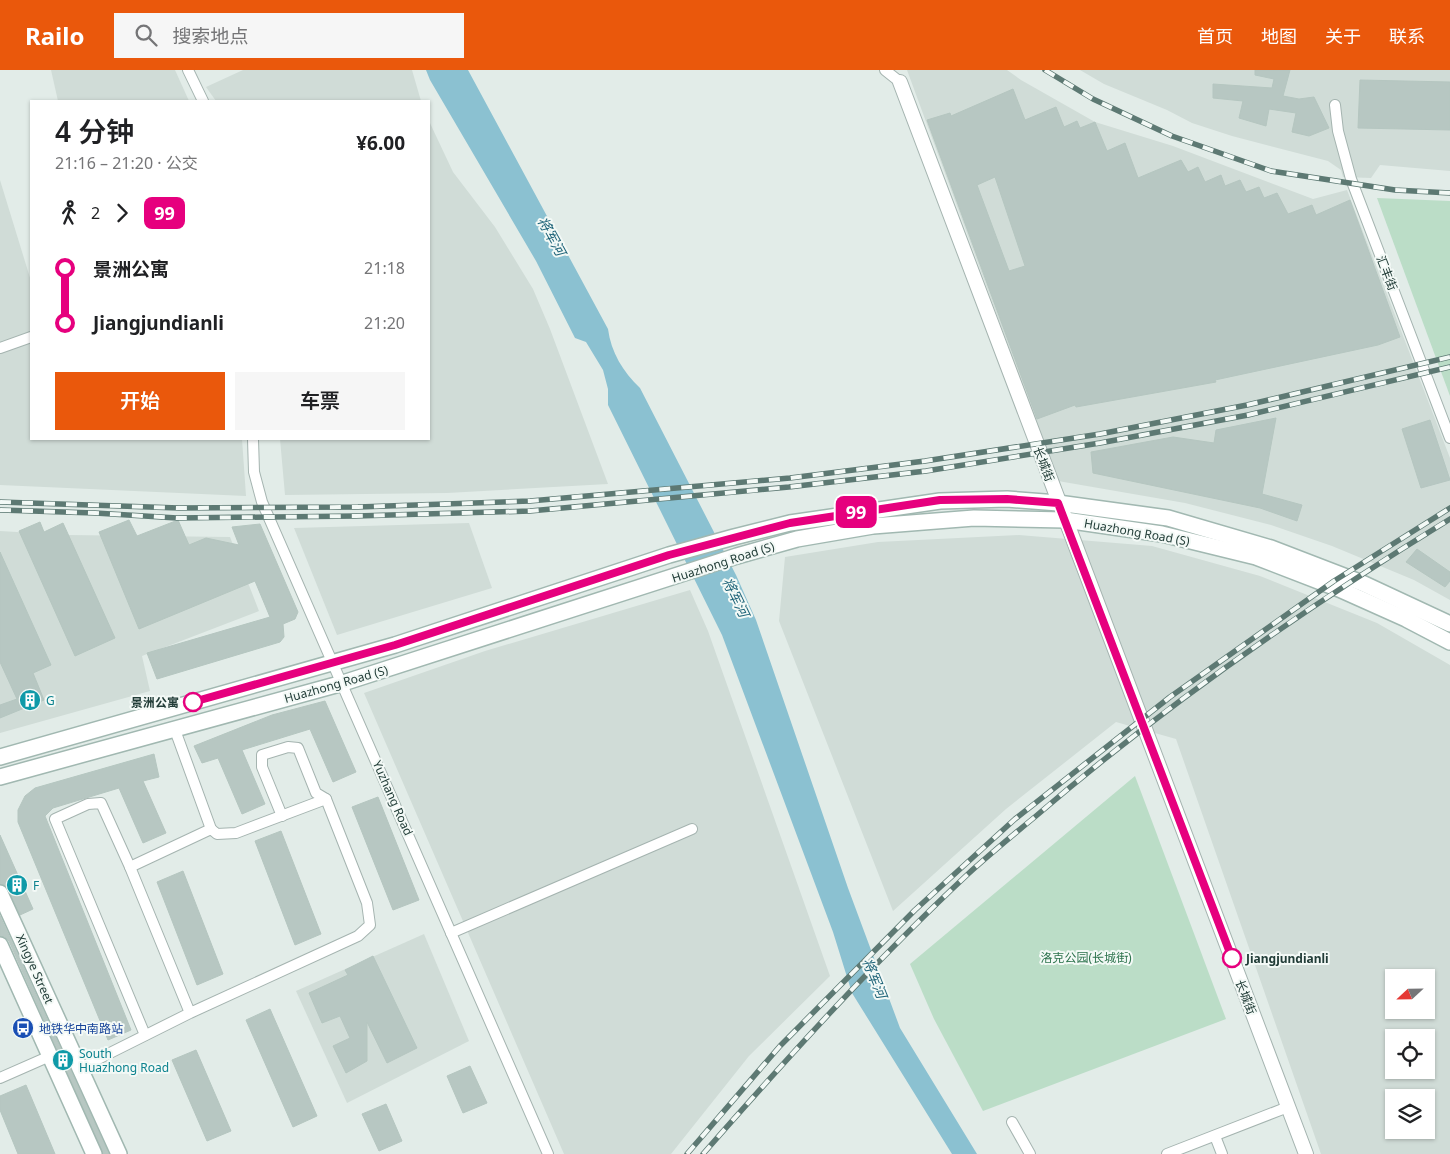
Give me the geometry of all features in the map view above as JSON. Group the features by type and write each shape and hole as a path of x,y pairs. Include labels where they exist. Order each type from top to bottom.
{"main road":[{"name":"Huazhong Road (S)","path":"0,757 395,645 669,555 734,537 790,523 940,500 1007,499 1058,503 1168,518 1272,548 1362,583 1450,624"},
{"name":"Huazhong Road (S)","path":"0,777 343,683 684,575 737,556 797,539 873,526 974,518 1065,520 1162,534 1256,557 1339,589 1406,619 1450,642"},
{"name":"Xingye Street","path":"0,892 119,1154"},
{"name":"Xingye Street","path":"0,945 94,1154"}],"street":[{"path":"188,70 203,100"},
{"path":"885,70 900,82"},
{"name":"长城街","path":"900,82 1306,1154"},
{"name":"汇丰街","path":"1335,105 1338,131 1351,179 1450,438"},
{"path":"0,348 30,337"},
{"name":"Yuzhang Road","path":"253,440 254,472 262,502 334,662 548,1154"},
{"path":"175,730 211,829 218,834 236,833 326,799"},
{"path":"80,1068 190,1014 358,936 370,926 367,903 326,799 316,793 298,748 288,748 262,755 262,767 282,816"},
{"path":"145,1036 55,819 88,804 101,803 130,867 190,1014"},
{"path":"130,867 211,829"},
{"path":"451,933 692,829"},
{"path":"0,1078 50,1056"},
{"path":"1167,1154 1288,1108"},
{"path":"1012,1122 1030,1154"},
{"path":"1215,1136 1222,1154"}],"shaded area":[{"path":"51,70 175,70 189,100 58,100"},
{"path":"243,70 412,70 421,100 215,100 206,87"},
{"path":"907,70 1007,70 1095,122 1173,146 1313,199 1347,190 1450,458 1450,600 1414,580 1332,546 1271,525 1185,503 1058,481"},
{"path":"1080,70 1450,70 1450,171 1380,165 1371,178 1343,177 1341,170 1328,161 1232,136 1192,123 1167,110 1104,84"},
{"path":"430,123 453,172 495,227 533,289 550,329 608,484 447,493 285,495 280,440 430,440"},
{"path":"0,180 30,278 30,440 242,440 246,496 0,485"},
{"path":"469,523 492,588 337,635 294,528"},
{"path":"0,531 68,535 230,537 259,611 142,656 150,691 0,733"},
{"path":"1019,535 1152,546 1260,576 1377,623 1450,665 1450,1154 1321,1154 1176,739 1116,722 1006,809 893,911 779,621 785,557 878,542"},
{"path":"690,590 708,631 830,976 749,1056 671,1154 564,1154 364,693 485,651"},
{"path":"424,934 469,1041 347,1103 296,991"}],"green space":[{"path":"1377,198 1450,201 1450,396"},
{"name":"洛克公园(长城街)","path":"1135,776 1226,1019 983,1111 934,1019 910,964"}],"water":[{"name":"将军河","path":"426,70 468,70 608,329 615,354 628,375 640,388 736,575 756,620 848,888 900,1028 977,1154 952,1154 852,993 833,932 722,635 608,405 608,389 603,370 586,342 575,338 536,261 430,80"}],"building":[{"path":"1255,70 1290,70 1283,96 1299,99 1314,97 1329,128 1309,136 1292,132 1296,113 1269,109 1266,126 1239,118 1243,101 1213,98 1213,84 1272,88 1274,79 1255,75"},
{"path":"1360,80 1450,82 1450,130 1358,128"},
{"path":"1013,89 1025,120 1056,107 1064,127 1077,121 1080,128 1095,122 1107,151 1125,143 1138,178 1181,160 1188,172 1198,167 1205,182 1221,175 1225,186 1240,180 1246,192 1259,187 1264,198 1277,193 1288,214 1312,205 1316,215 1350,200 1400,337 1378,345 1215,380 1216,382 1076,407 1075,405 1037,419 927,120 950,113 951,116","holes":["995,177 1025,266 1009,271 977,185"]},
{"path":"1276,418 1262,494 1302,505 1297,521 1260,508 1093,473 1091,452 1173,437 1214,443 1216,430"},
{"path":"1430,420 1450,480 1421,488 1402,429"},
{"path":"129,520 137,536 178,520 189,545 206,538 239,545 232,527 260,524 298,612 295,619 283,624 284,637 280,642 157,679 147,653 270,617 255,581 139,629 99,532"},
{"path":"40,522 44,532 63,523 115,638 75,656 19,531"},
{"path":"1417,549 1450,572 1450,581 1445,587 1406,562"},
{"path":"0,552 51,665 33,673 44,700 0,718 0,705 17,699 0,662"},
{"path":"325,701 356,772 333,782 310,729 242,750 265,804 242,814 218,758 202,763 194,746 272,715"},
{"path":"154,754 159,777 143,781 166,833 143,843 119,788 53,808 45,816 131,1030 108,1040 18,822 18,810 25,796 35,788"},
{"path":"378,797 419,900 393,910 352,807"},
{"path":"281,831 321,934 295,945 255,841"},
{"path":"0,835 33,909 20,915 8,889 0,884"},
{"path":"183,871 223,974 197,985 157,882"},
{"path":"0,916 109,1154 103,1154 9,941 5,937 0,936"},
{"path":"373,956 417,1048 387,1063 367,1022 367,1061 346,1073 333,1046 350,1038 340,1016 322,1023 309,993 348,975 345,970"},
{"path":"270,1009 317,1116 293,1127 246,1020"},
{"path":"196,1050 231,1131 207,1141 172,1060"},
{"path":"470,1066 487,1103 463,1113 447,1076"},
{"path":"26,1085 55,1154 18,1154 0,1110 0,1096"},
{"path":"386,1104 402,1141 379,1151 362,1114"}],"railway":[{"path":"1045,70 1093,99 1172,136 1271,171 1395,190 1450,193"},
{"path":"0,502 179,508 358,507 530,501 790,478 925,461 1100,434 1247,405 1450,357"},
{"path":"0,510 177,518 356,516 530,511 789,487 926,471 1100,443 1248,415 1450,367"},
{"path":"687,1154 780,1046 915,910 1015,819 1170,697 1334,581 1450,508"},
{"path":"703,1154 799,1046 865,976 933,907 1002,845 1135,735 1237,659 1342,587 1450,519"}],"bus line":[{"name":"99","path":"193,702 395,645 669,555 790,523 940,500 1007,499 1058,503 1232,958"}],"place":[{"name":"G","path":"30,700"},
{"name":"景洲公寓","path":"193,702"},
{"name":"F","path":"17,885"},
{"name":"Jiangjundianli","path":"1232,958"},
{"name":"地铁华中南路站","path":"23,1028"},
{"name":"South Huazhong Road","path":"63,1060"}]}
